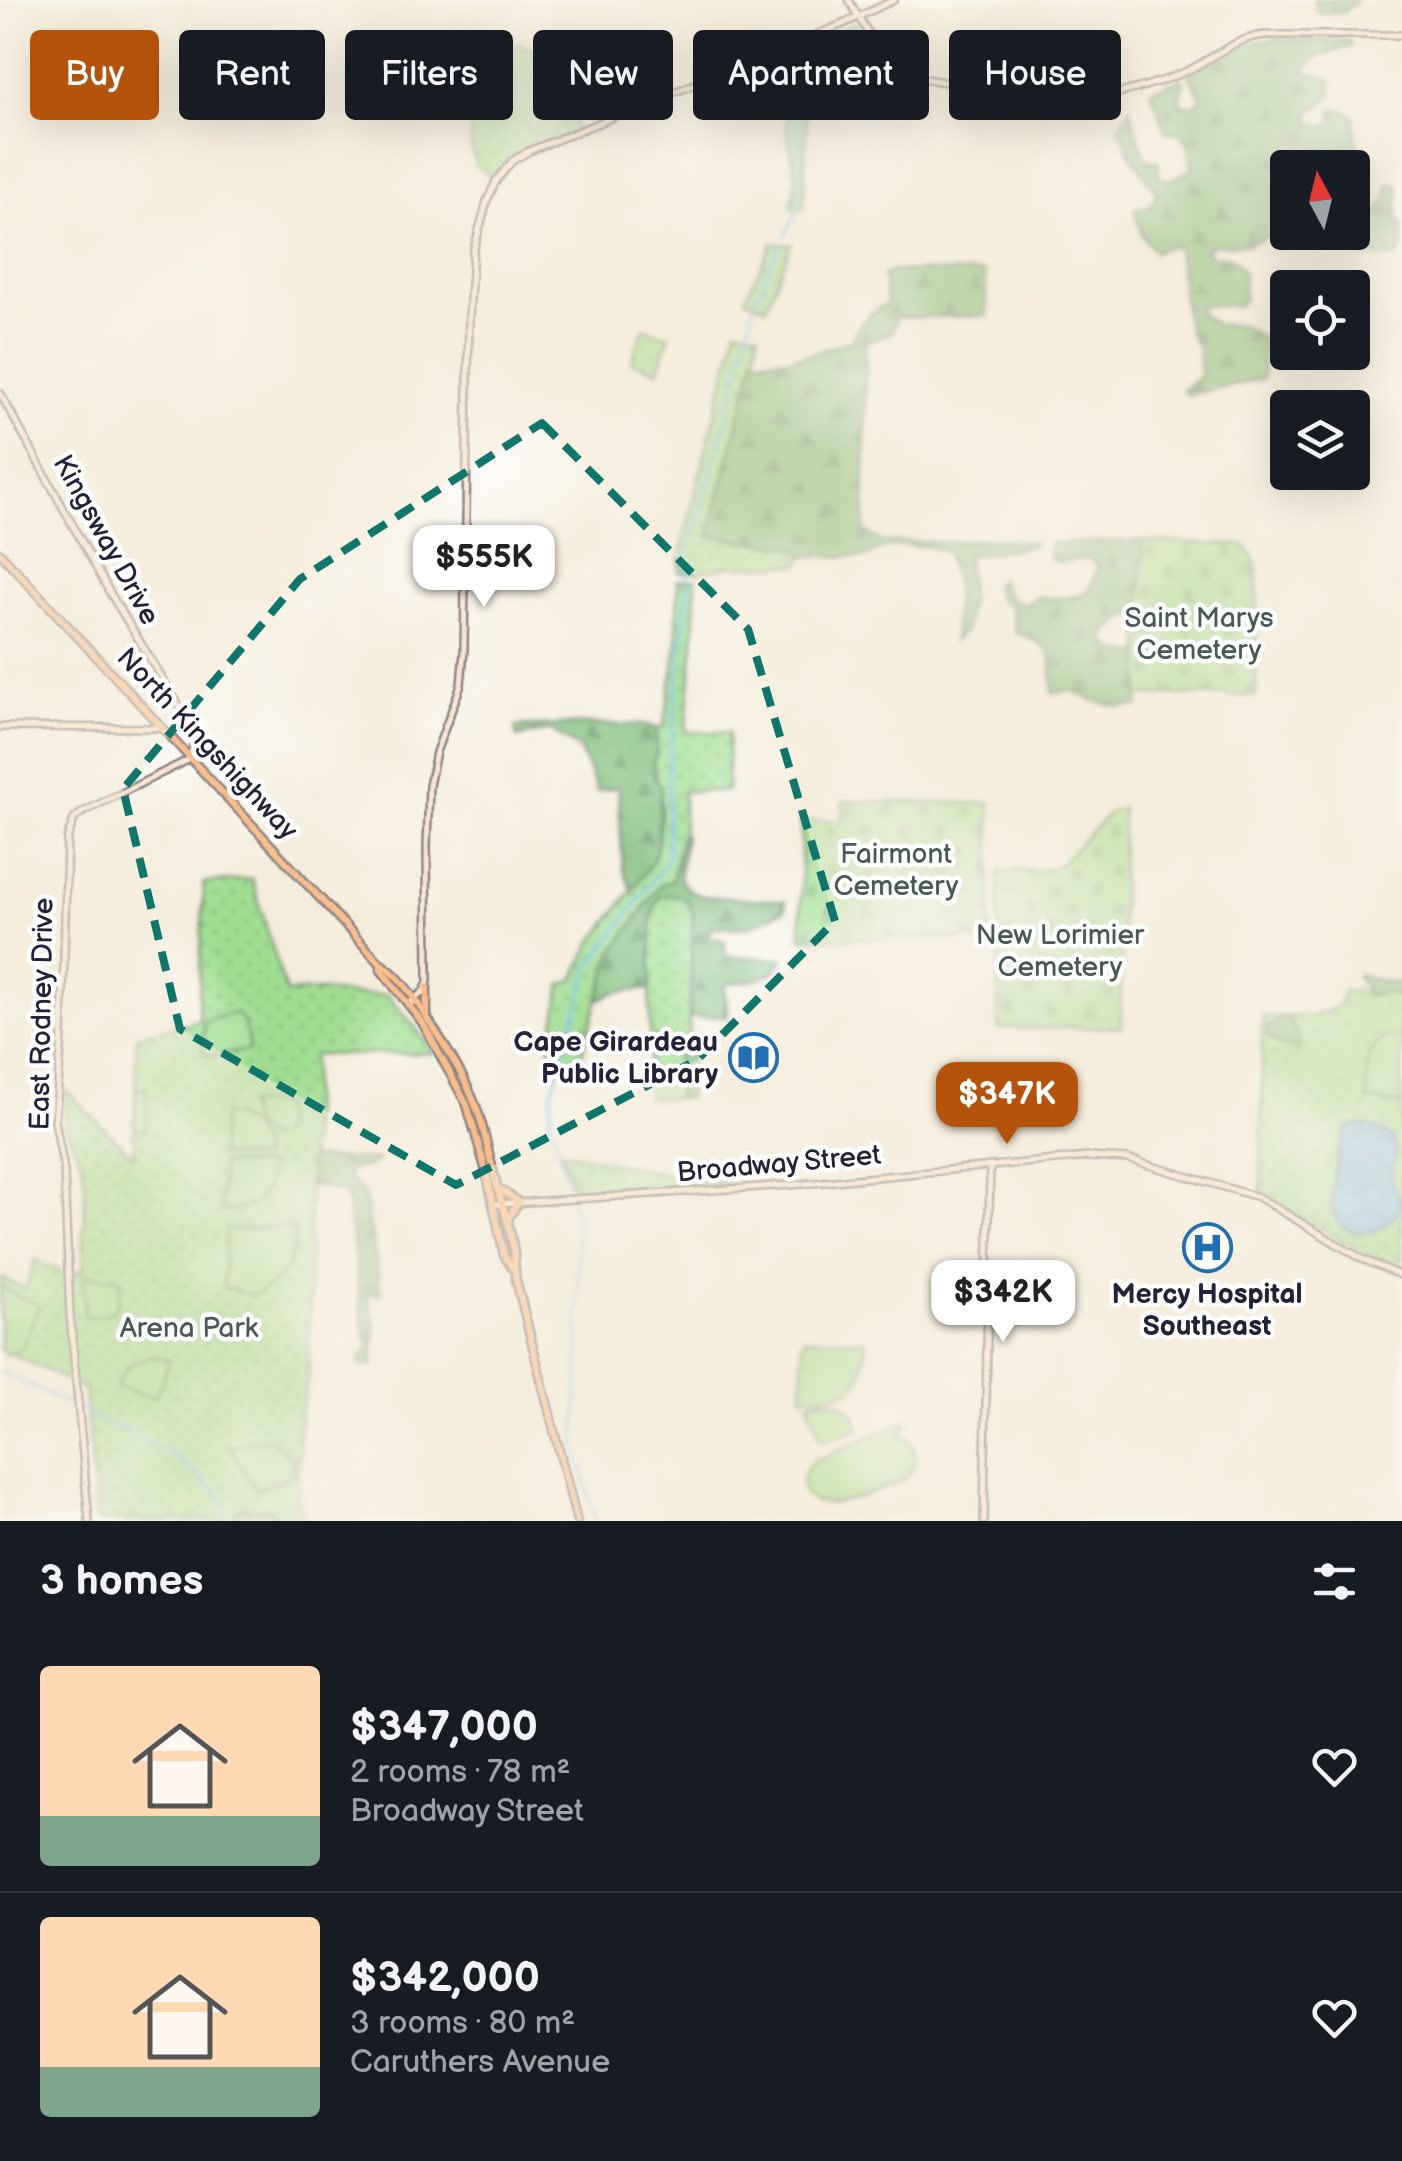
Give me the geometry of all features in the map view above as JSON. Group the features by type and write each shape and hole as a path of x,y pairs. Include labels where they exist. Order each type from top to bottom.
{"main road":[{"name":"North Kingshighway","path":"0,553 381,964 381,970 427,1018 460,1072 474,1102 498,1188 504,1255 513,1269 578,1521"},
{"path":"427,987 427,1018"},
{"name":"North Kingshighway","path":"412,1003 467,1105 508,1225 513,1269"},
{"path":"498,1188 520,1202 508,1225"}],"street":[{"path":"849,0 858,18 891,59 911,74 999,86 1034,113 1150,84 1188,70 1244,38 1402,35"},
{"path":"412,1003 427,987 429,786 436,752 460,684 464,652 472,252 496,180 512,161 529,151 894,0"},
{"name":"Kingsway Drive","path":"0,393 110,592 196,734 190,759"},
{"path":"0,727 162,728"},
{"name":"East Rodney Drive","path":"89,1521 69,1298 64,1170 55,1121 62,1037 67,839 74,819 83,812 190,759"},
{"name":"Broadway Street","path":"498,1204 765,1187 1088,1157 1128,1159 1258,1197 1362,1259 1402,1276"},
{"path":"984,1521 990,1166"}],"highlighted area":[{"path":"542,423 748,629 835,921 697,1060 456,1185 180,1029 123,789 300,579"}],"green space":[{"path":"1314,0 1357,0 1343,13 1317,12"},
{"path":"856,23 861,30 838,30"},
{"path":"1349,40 1352,46 1317,57 1304,72 1331,79 1332,97 1310,112 1312,123 1323,125 1333,121 1332,108 1345,110 1354,116 1358,150 1270,150 1270,236 1249,244 1213,245 1205,249 1212,255 1231,257 1242,269 1244,299 1238,306 1201,305 1201,313 1215,324 1241,325 1263,338 1263,379 1187,395 1182,390 1200,377 1198,349 1189,333 1185,313 1177,248 1170,246 1154,252 1142,236 1134,209 1148,207 1157,193 1129,152 1119,127 1130,109 1146,160 1158,161 1159,177 1170,180 1192,169 1189,147 1181,133 1165,132 1151,90 1182,78 1185,84 1180,94 1181,105 1192,105 1201,99 1188,73 1239,46 1261,41"},
{"path":"513,44 533,48 533,120 575,120 576,132 512,161 496,181 475,164 470,120 513,120"},
{"path":"787,120 807,120 804,210 791,208 796,178"},
{"path":"1390,184 1397,184 1402,251 1396,258 1354,250 1370,250 1370,219 1385,203"},
{"path":"772,244 791,244 766,307 745,298"},
{"path":"891,271 985,273 987,316 896,318 892,333 866,342 865,531 881,541 997,538 1037,543 967,555 970,597 965,631 953,641 955,585 946,552 905,546 867,557 805,556 794,547 709,536 755,357 792,357 851,340 866,318 887,304 883,275"},
{"path":"644,328 670,336 658,371 631,362"},
{"path":"737,328 759,332 709,536 795,547 805,556 799,565 728,566 679,572 684,536"},
{"path":"1143,541 1142,613 1126,617 1107,631 1105,643 1116,651 1141,655 1139,706 1104,704 1072,690 1053,694 1049,654 1039,643 1016,633 1010,606 998,599 994,584 1000,579 1010,596 1027,605 1035,597 1067,598 1087,593 1098,567 1088,558 1059,563 1049,558 1049,543"},
{"name":"Saint Marys Cemetery","path":"1143,541 1245,545 1254,557 1258,573 1256,696 1140,695"},
{"path":"696,579 686,732 729,732 727,791 683,791 683,828 672,880 612,954 582,1053 571,1072 547,1065 562,985 574,979 591,945 653,861 661,789 653,761 657,752 656,728 664,727 677,647 678,580"},
{"path":"588,724 656,728 657,752 653,762 661,789 658,843 653,861 632,891 623,869 618,787 597,791 579,749 550,730 516,738 516,727"},
{"name":"Fairmont Cemetery","path":"843,801 991,803 991,939 801,939 801,821 842,821"},
{"name":"New Lorimier Cemetery","path":"1122,808 1121,1027 998,1029 999,874 1002,870 1046,870 1058,865 1111,811"},
{"path":"682,833 685,836 679,879 689,890 702,896 786,901 785,910 749,927 716,928 706,933 725,941 725,956 783,959 767,976 727,983 728,1017 689,1017 693,914 687,899 671,895 660,897 652,914 651,989 616,992 598,1000 612,954 661,884 672,880"},
{"name":"Arena Park","path":"252,879 286,993 388,995 433,1053 313,1055 309,1376 300,1415 298,1499 302,1521 97,1521 84,1389 0,1348 0,1277 25,1289 35,1260 61,1272 83,1271 85,1180 81,1160 64,1126 66,1090 133,1156 137,1035 200,1020 204,883"},
{"path":"671,894 687,898 693,914 689,1039 680,1041 677,1055 678,1099 648,1098 652,914 660,897"},
{"path":"1357,973 1402,983 1402,998 1391,993 1363,996 1365,988"},
{"path":"1343,990 1402,992 1402,1271 1364,1254 1261,1194 1262,1016 1323,1013 1340,1004"},
{"path":"236,1013 244,1022 250,1050 208,1056 202,1053 205,1021"},
{"path":"1282,1017 1289,1017 1299,1050 1268,1037 1266,1030"},
{"path":"1402,1035 1402,1105 1367,1100 1367,1067 1373,1048 1379,1041"},
{"path":"689,1039 692,1052 688,1099 678,1099 677,1055 680,1040"},
{"path":"136,1088 147,1088 146,1130 135,1130"},
{"path":"248,1104 281,1104 283,1128 279,1137 267,1138 255,1127"},
{"path":"223,1113 252,1128 262,1159 219,1156"},
{"path":"561,1151 654,1171 729,1183 575,1193"},
{"path":"310,1158 377,1160 372,1166 351,1169 348,1177 365,1196 381,1290 380,1294 367,1296 376,1326 373,1367 360,1366 360,1357 368,1352 370,1341 365,1338 345,1193 309,1185"},
{"path":"222,1164 270,1165 257,1201 243,1209 220,1211"},
{"path":"294,1227 290,1261 274,1282 254,1296 223,1287 226,1230"},
{"path":"84,1276 120,1278 118,1303 110,1312 85,1317"},
{"path":"0,1287 39,1306 22,1347 8,1355 0,1350"},
{"path":"805,1338 866,1340 862,1372 852,1389 833,1395 802,1396"},
{"path":"155,1357 170,1360 155,1397 117,1387 130,1365"},
{"path":"822,1399 847,1406 860,1429 826,1441 820,1438 808,1402"},
{"path":"905,1421 908,1427 900,1431 916,1455 914,1467 904,1480 834,1503 810,1499 803,1490 804,1474 813,1461"},
{"path":"271,1439 294,1460 292,1476 256,1489 229,1447"},
{"path":"239,1509 273,1510 276,1521 237,1521"}],"water":[{"path":"1368,1125 1393,1141 1391,1177 1400,1202 1388,1222 1361,1232 1352,1231 1336,1219 1332,1200 1337,1161 1347,1129"}],"waterway":[{"path":"785,236 795,214 802,170 798,113 850,27"},
{"path":"595,1521 576,1444 577,1222 550,1118 553,1088 590,967 663,866 668,853 669,764 688,588 688,552 728,416 755,301 782,243"},
{"path":"0,1371 169,1453 215,1490 228,1521"}],"place":[{"name":"Cape Girardeau Public Library","path":"753,1058"},
{"name":"Mercy Hospital Southeast","path":"1207,1247"}]}
